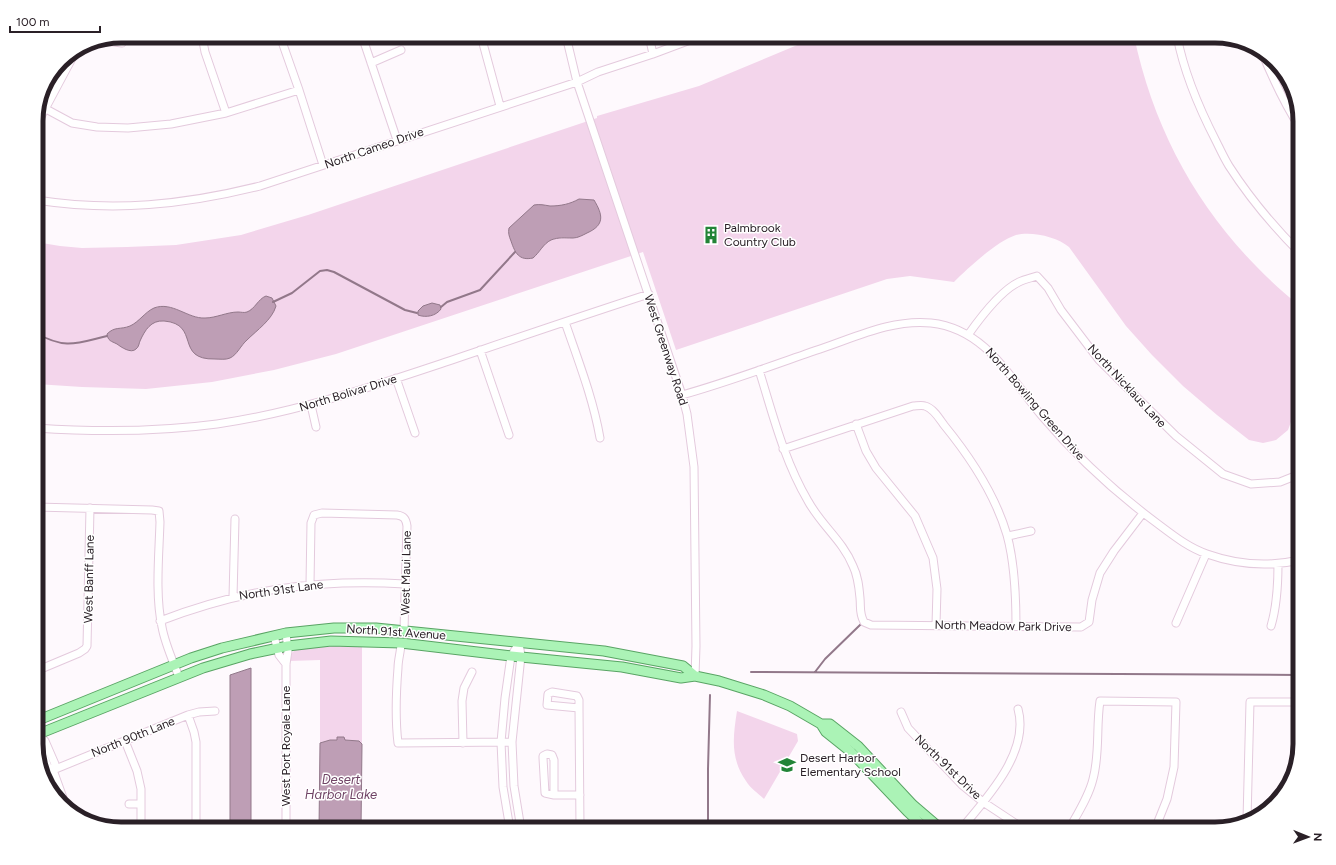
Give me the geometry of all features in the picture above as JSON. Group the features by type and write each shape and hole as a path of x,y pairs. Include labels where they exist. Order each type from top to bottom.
{"main road":[{"name":"North 91st Avenue","path":"43,719 174,665 222,648 286,633 334,628 404,630 604,651 683,666 695,676"},
{"name":"North 91st Avenue","path":"43,731 179,677 224,661 277,648 343,641 401,643 622,667 681,678 695,676 719,681 779,701 821,724 830,724 858,746 872,767 907,811 919,822"},
{"name":"North 91st Avenue","path":"872,767 933,822"}],"street":[{"path":"203,43 226,113"},
{"path":"282,43 323,165"},
{"path":"364,43 397,140"},
{"path":"483,43 500,106"},
{"name":"West Greenway Road","path":"568,43 578,82 687,414 694,466 695,676"},
{"path":"651,43 653,54"},
{"name":"North Cameo Drive","path":"43,201 66,205 149,206 228,194 260,186 500,106 578,82 598,72 682,43"},
{"path":"1178,43 1199,106 1228,165 1253,200 1293,246"},
{"path":"371,63 401,50"},
{"path":"44,113 71,62"},
{"path":"1267,63 1293,116"},
{"path":"46,109 72,123 128,128 171,124 226,113 299,90"},
{"name":"North Nicklaus Lane","path":"968,335 996,300 1019,282 1037,276 1048,288 1061,310 1099,360 1176,436 1223,474 1251,484 1280,482 1293,477"},
{"name":"North Bolivar Drive","path":"43,428 81,431 175,429 256,417 310,405 648,294"},
{"path":"565,322 590,395 600,438"},
{"name":"North Bowling Green Drive","path":"682,395 878,330 903,324 920,322 943,326 968,335 993,354 1043,417 1073,450 1111,486 1143,513 1188,545 1206,554 1240,563 1260,565 1293,561"},
{"path":"480,350 509,435"},
{"path":"759,370 783,449 913,406 925,406 934,411 981,475 1000,512 1008,536 1012,561 1016,593 1016,626"},
{"path":"396,378 415,433"},
{"path":"310,405 316,427"},
{"path":"856,424 866,451 876,468 915,516 933,558 938,590 936,625"},
{"name":"North Meadow Park Drive","path":"783,449 793,474 812,508 841,545 854,567 859,589 860,614 864,622 871,625 1081,627 1089,622 1092,600 1100,573 1114,551 1143,513"},
{"path":"43,507 159,511 160,621 164,637 179,677"},
{"name":"West Banff Lane","path":"43,668 79,653 85,649 88,642 90,508"},
{"name":"West Maui Lane","path":"310,584 311,523 314,515 322,513 400,515 404,518 407,526 404,630"},
{"path":"233,597 235,519"},
{"path":"1008,536 1030,531"},
{"path":"1176,623 1206,554"},
{"path":"1271,626 1278,586 1278,564"},
{"name":"North 91st Lane","path":"160,621 195,608 233,597 267,590 310,584 373,582 406,584"},
{"name":"West Port Royale Lane","path":"286,633 288,646 286,664 286,822"},
{"name":"West Port Royale Lane","path":"274,636 279,655 286,664"},
{"path":"401,643 398,666 396,708 398,743 512,742"},
{"path":"509,822 503,787 501,742 511,656 519,643"},
{"path":"519,643 521,656 512,742 514,786 521,822"},
{"path":"463,743 462,701 464,688 472,672"},
{"path":"579,708 547,705 548,694 552,692 577,696 579,700 581,822"},
{"path":"1073,822 1088,794 1094,778 1097,757 1100,701 1176,702 1174,767 1167,799 1158,822"},
{"path":"1247,815 1250,702 1293,702"},
{"path":"967,822 1007,769 1018,740 1021,718 1018,709"},
{"name":"North 90th Lane","path":"53,770 188,715 199,712 215,711"},
{"name":"North 91st Drive","path":"901,712 908,728 962,785 983,802 1013,822"},
{"path":"188,715 196,742 196,822"},
{"path":"43,739 55,764 53,770 62,795"},
{"path":"125,741 137,771 141,789 141,822"},
{"path":"554,795 554,760 552,755 547,754 543,756 545,793 554,795 580,795"},
{"path":"129,804 141,804"}],"shaded area":[{"name":"Palmbrook Country Club","path":"802,43 1136,43 1144,76 1157,114 1174,151 1193,186 1215,219 1241,250 1269,279 1293,300 1293,416 1288,430 1276,440 1263,443 1249,440 1183,386 1152,355 1126,326 1069,247 1058,240 1037,234 1022,234 1008,238 992,249 954,282 910,276 887,279 676,350 643,252 336,354 274,370 212,382 146,389 43,384 43,243 82,248 176,245 241,235 308,215 597,118 597,116 699,86"},
{"path":"362,644 362,744 359,741 344,740 344,737 338,737 337,740 330,740 320,743 320,660 290,661 292,653 296,649"},
{"path":"737,711 797,734 798,741 764,799 748,784 737,764 734,747 734,730"}],"water":[{"path":"579,199 594,200 599,210 601,219 597,227 577,238 559,238 551,240 533,258 528,259 518,255 510,238 509,228 534,205 558,206"},
{"path":"266,296 272,298 276,306 271,316 245,342 235,355 228,359 203,358 195,354 182,328 164,321 155,322 149,326 138,347 131,351 110,340 107,336 107,334 115,329 130,326 154,308 161,306 174,308 199,318 209,318 234,312 250,311 263,297"},
{"path":"432,303 440,305 441,309 431,316 418,315 418,311 423,306"},
{"path":"251,668 251,822 230,822 230,675"},
{"name":"Desert Harbor Lake","path":"337,737 344,737 345,740 359,741 362,744 361,822 319,822 320,743 330,740 337,740"}],"waterway":[{"path":"441,307 447,302 480,290 515,252"},
{"path":"273,302 292,293 320,271 327,270 334,272 405,310 417,313"},
{"path":"43,336 56,342 72,344 107,336"},
{"path":"815,672 825,659 861,624"},
{"path":"751,672 1293,675"},
{"path":"708,822 710,695"}],"place":[{"name":"Palmbrook Country Club","path":"711,235"},
{"name":"Desert Harbor Elementary School","path":"787,765"}]}
